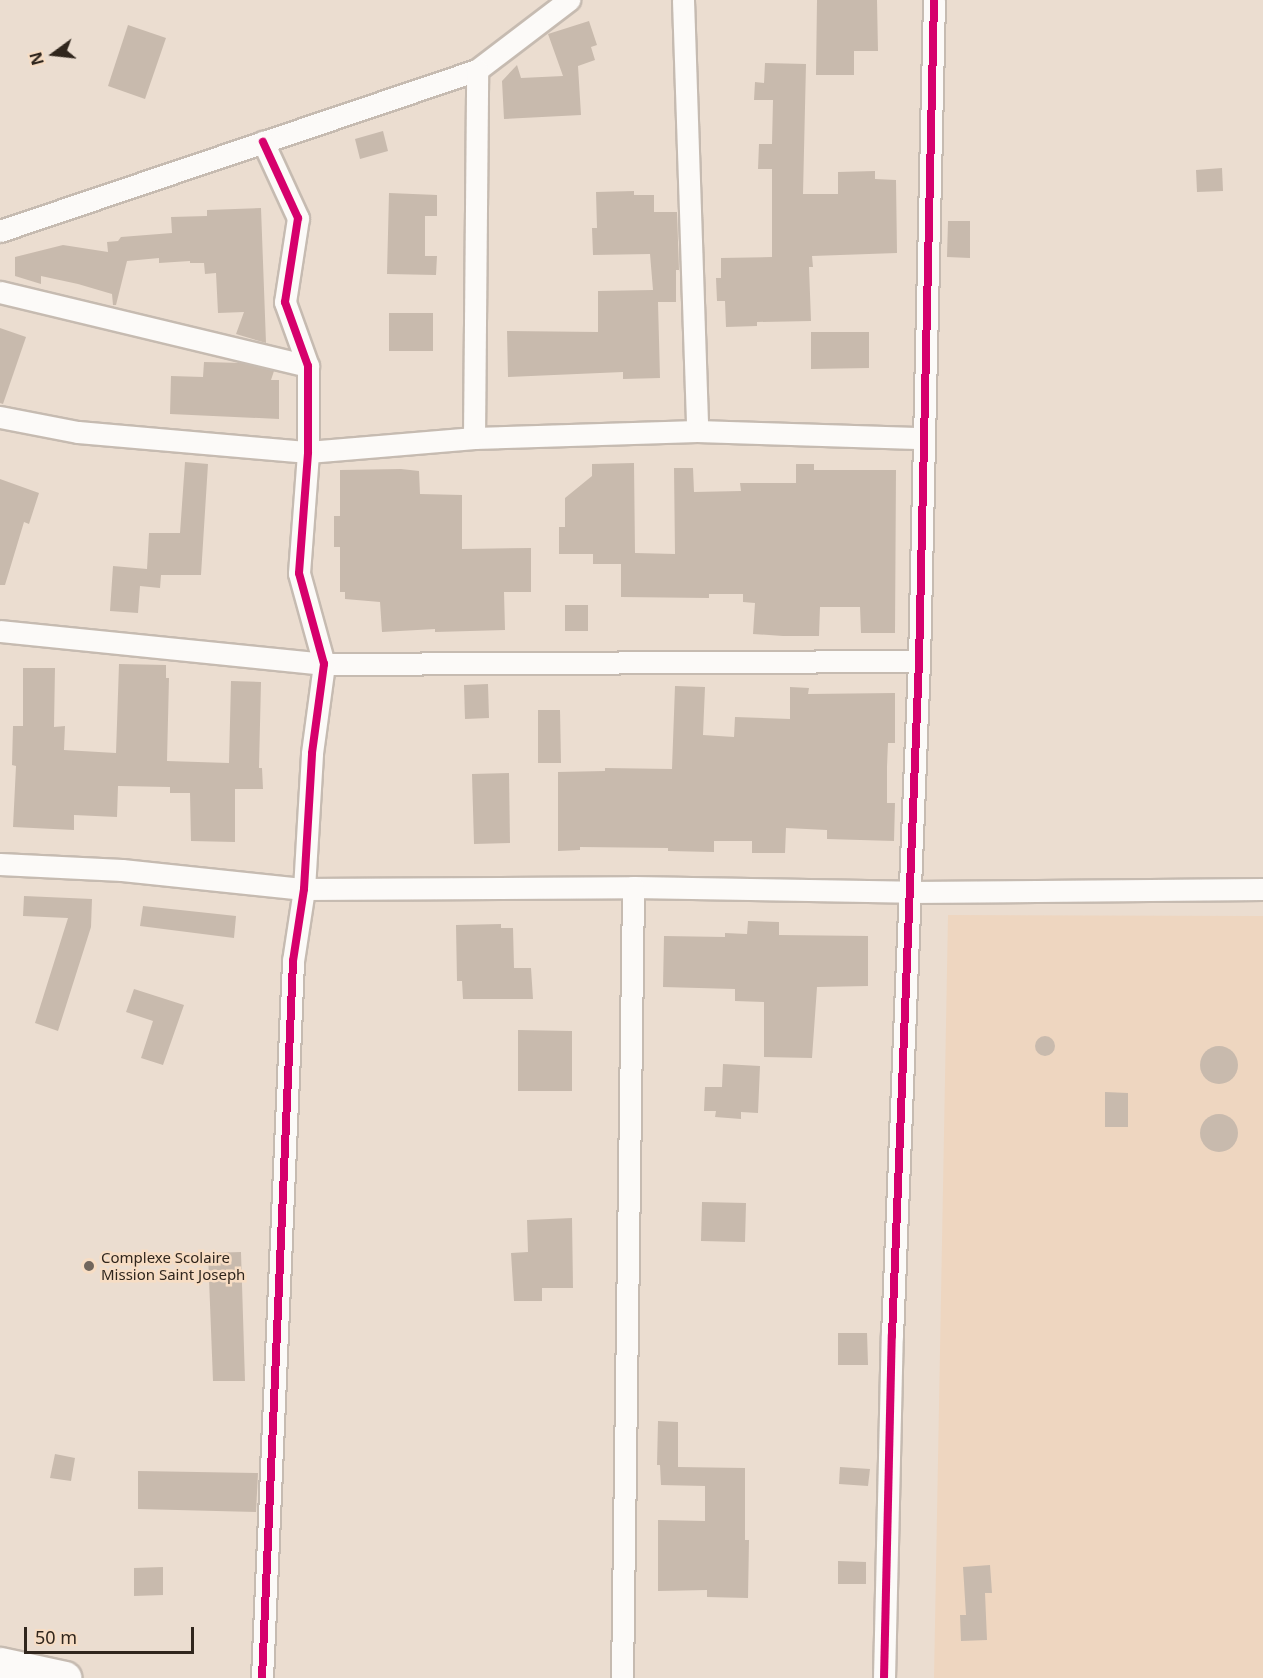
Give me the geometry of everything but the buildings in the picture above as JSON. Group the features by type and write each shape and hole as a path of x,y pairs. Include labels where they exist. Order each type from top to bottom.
{"main road":[{"path":"0,1664 65,1678"}],"street":[{"path":"0,231 477,70 569,0"},
{"path":"683,0 697,431"},
{"path":"884,1678 892,1336 919,662 934,0"},
{"path":"474,438 477,70"},
{"path":"262,1678 293,961 304,889 312,753 324,664 299,573 308,452 308,366 285,302 298,219 263,142"},
{"path":"0,292 308,366"},
{"path":"0,417 78,432 308,452 474,438 697,431 924,438"},
{"path":"0,631 324,664 919,662"},
{"path":"0,864 122,870 304,889 633,887 911,892 1263,889"},
{"path":"622,1678 633,887"}],"shaded area":[{"path":"948,915 1263,916 1263,1678 934,1678"}],"cycle path":[{"path":"884,1678 892,1336 919,661 934,0"},
{"path":"262,1678 293,961 304,889 312,753 324,664 299,573 308,452 308,366 285,302 298,218 263,142"}],"place":[{"name":"Complexe Scolaire Mission Saint Joseph","path":"89,1266"}]}
